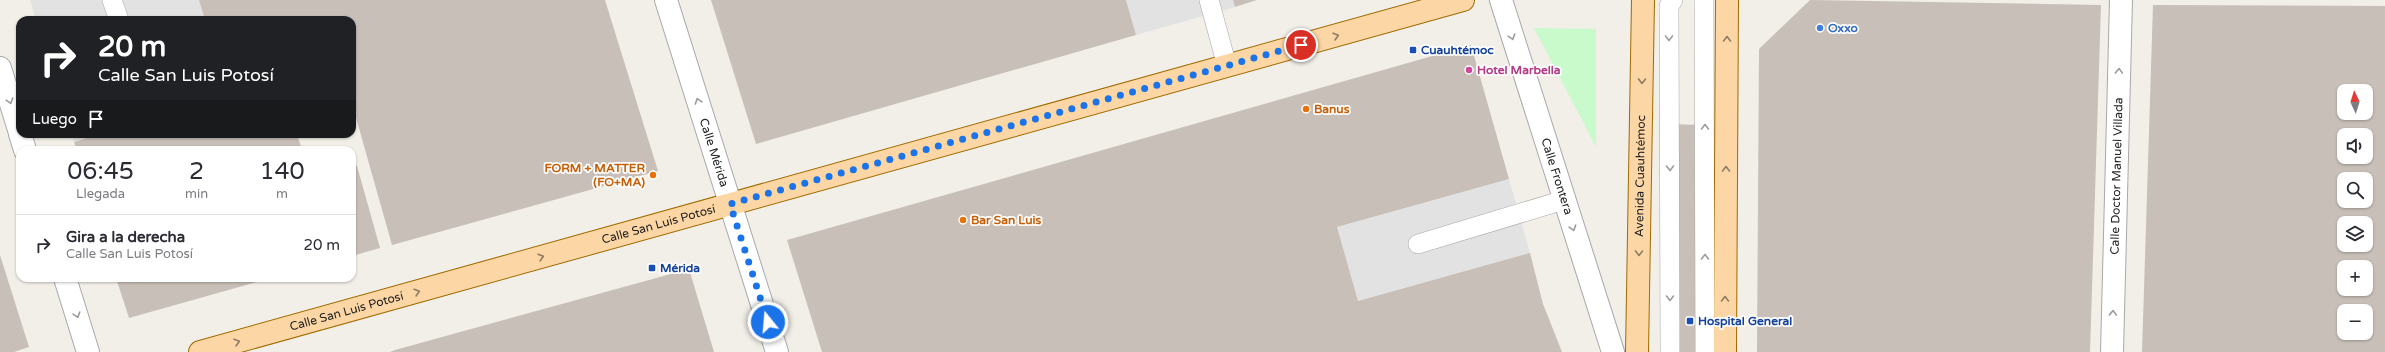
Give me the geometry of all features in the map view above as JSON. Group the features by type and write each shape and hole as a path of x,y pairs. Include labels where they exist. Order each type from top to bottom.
{"main road":[{"name":"Calle San Luis Potosí","path":"200,352 1463,0"},
{"name":"Avenida Cuauhtémoc","path":"1637,352 1643,0"},
{"path":"1725,352 1727,0"}],"street":[{"name":"Calle Mérida","path":"666,0 777,352"},
{"name":"Calle Frontera","path":"1501,0 1613,352"},
{"name":"Calle Doctor Manuel Villada","path":"2112,352 2121,0"},
{"path":"0,68 16,120"},
{"path":"66,282 88,352"}],"lane":[{"path":"112,0 117,16"},
{"path":"1209,0 1227,66"},
{"path":"1670,352 1670,6 1673,0"},
{"path":"1704,0 1705,352"},
{"path":"1418,244 1564,200"}],"green space":[{"path":"1534,28 1596,29 1596,147"}],"shaded area":[{"path":"30,0 199,0 204,16 35,16"},
{"path":"1126,0 1233,0 1235,7 1136,35"},
{"path":"73,138 87,138 74,142"},
{"path":"1509,179 1530,253 1358,301 1337,227"}],"building":[{"path":"199,0 605,0 658,171 392,245 356,118 356,16 204,16"},
{"path":"711,0 1126,0 1136,35 756,144"},
{"path":"1233,0 1257,0 1235,7"},
{"path":"1810,0 2101,5 2090,352 1757,352 1759,49"},
{"path":"2153,5 2385,6 2385,352 2142,352"},
{"path":"1471,45 1509,179 1337,227 1358,301 1530,253 1543,304 1562,352 822,352 787,240"},
{"path":"1671,124 1700,125 1707,352 1669,352"},
{"path":"87,138 298,138 301,146 76,146 74,142"},
{"path":"356,166 380,248 356,255"},
{"path":"0,255 29,347 14,352 0,352"},
{"path":"689,269 714,352 390,352 395,350"},
{"path":"117,282 257,282 129,318"}],"place":[{"name":"Oxxo","path":"1820,28"},
{"name":"Cuauhtémoc","path":"1413,50"},
{"name":"Hotel Marbella","path":"1469,70"},
{"name":"Banus","path":"1306,109"},
{"name":"FORM + MATTER (FO+MA)","path":"653,175"},
{"name":"Bar San Luis","path":"963,220"},
{"name":"Mérida","path":"652,268"},
{"name":"Hospital General","path":"1690,321"}],"route":[{"path":"768,322 730,204 1301,45"}]}
